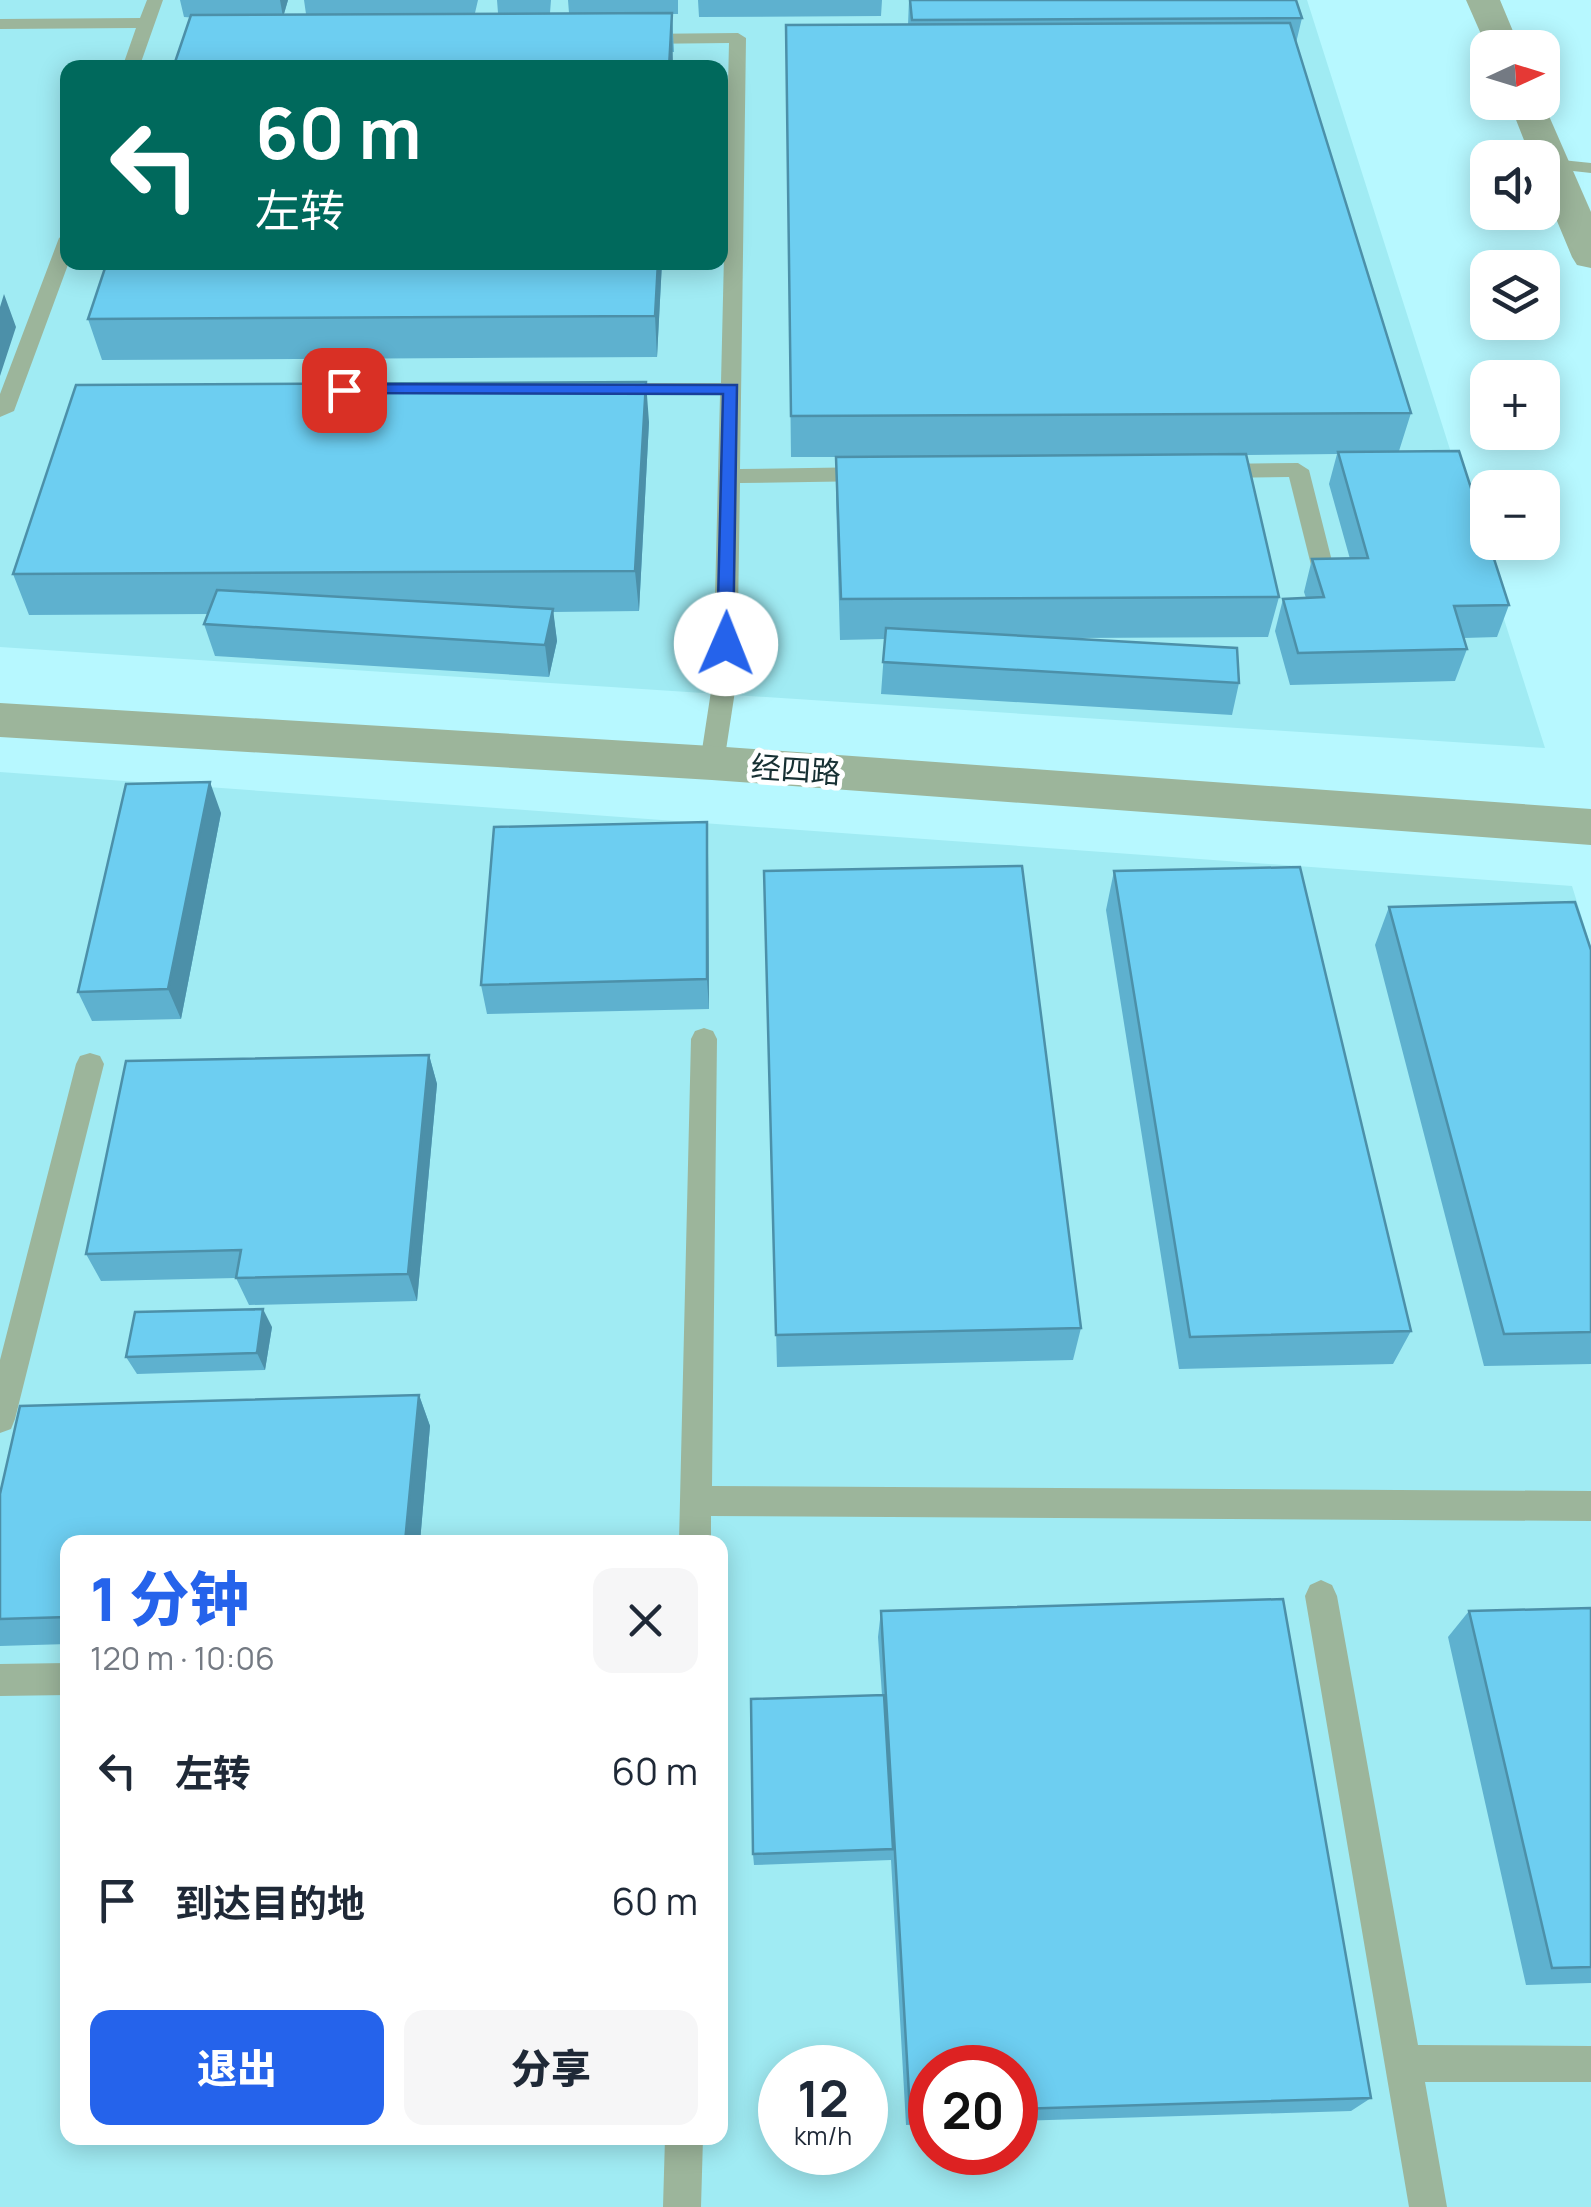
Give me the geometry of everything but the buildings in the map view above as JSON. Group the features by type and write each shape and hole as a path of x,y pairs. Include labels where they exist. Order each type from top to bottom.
{"street":[{"path":"1482,0 1495,30"},
{"path":"1560,183 1591,258"},
{"name":"经四路","path":"0,720 712,763 1591,827"}],"lane":[{"path":"133,60 155,0"},
{"path":"0,24 146,23"},
{"path":"618,38 738,38 726,678 712,763"},
{"path":"1560,165 1591,168"},
{"path":"0,411 4,411 60,260"},
{"path":"592,389 731,389"},
{"path":"1200,471 1298,470 1324,577"},
{"path":"730,476 887,474"},
{"path":"695,1535 704,1039"},
{"path":"0,1420 90,1064"},
{"path":"696,1501 1591,1506"},
{"path":"1321,1596 1428,2207"},
{"path":"0,1680 60,1680"},
{"path":"1402,2063 1591,2064"},
{"path":"682,2207 684,2145"}],"shaded area":[{"path":"0,0 1307,0 1470,512 1470,560 1485,560 1545,748 0,647"},
{"path":"0,772 1572,886 1591,947 1591,2207 0,2207"}],"route":[{"path":"344,390 731,389 726,644"}]}
